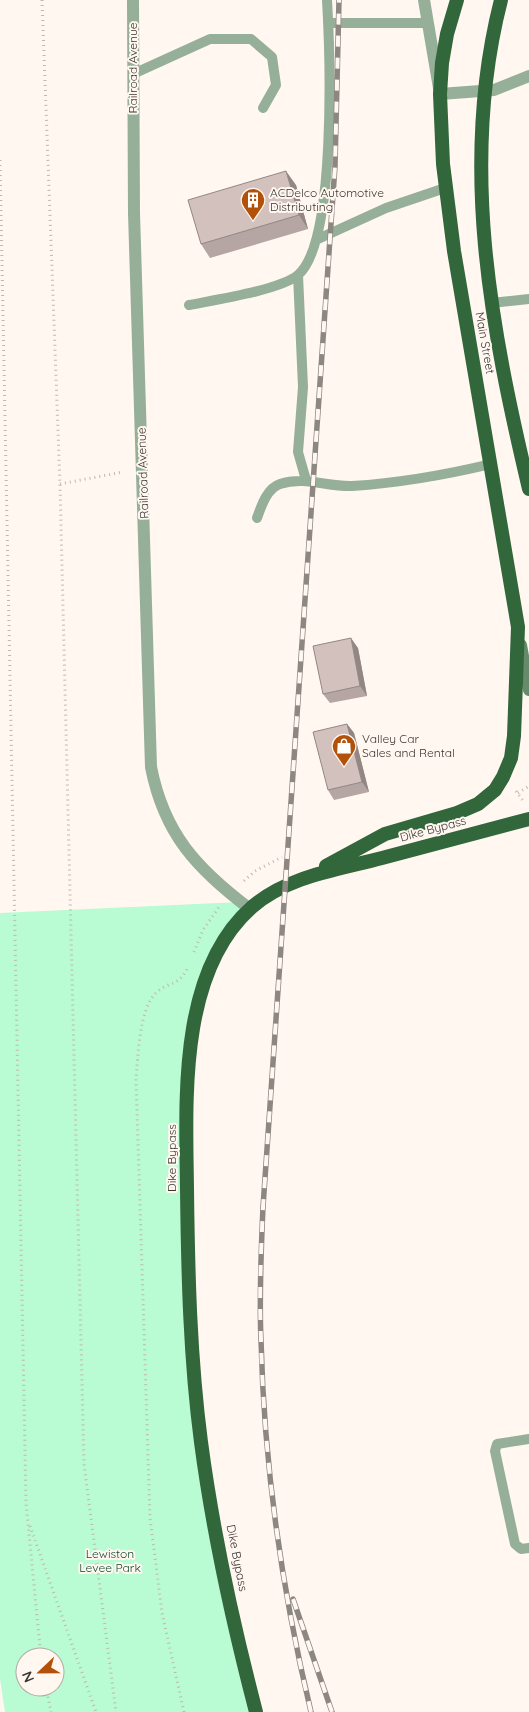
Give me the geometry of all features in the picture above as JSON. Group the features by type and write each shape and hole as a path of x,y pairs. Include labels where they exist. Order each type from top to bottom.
{"highway":[{"path":"440,94 447,34 457,0"},
{"name":"Main Street","path":"501,0 491,37 483,92 480,173 483,240 502,367 525,454 529,489"},
{"name":"Main Street","path":"440,94 445,188 454,251 518,628"},
{"path":"311,876 385,834 457,813 478,804 495,790 511,758 514,736 518,628"},
{"name":"Dike Bypass","path":"256,1712 241,1656 201,1443 188,1292 186,1137 188,1076 192,1036 205,978 222,943 250,909 276,890 311,876 529,819"}],"main road":[{"name":"Main Street","path":"518,628 529,690"}],"street":[{"name":"Railroad Avenue","path":"133,0 134,213 151,767 161,807 182,846 219,884 250,909"},
{"name":"Main Street","path":"424,0 426,23 440,94"},
{"path":"440,94 483,92 529,76"}],"lane":[{"path":"189,305 246,294 298,275 311,258 318,239 328,132 327,0"},
{"path":"328,23 426,23"},
{"path":"133,74 210,39 251,40 272,57 276,85 263,108"},
{"path":"318,239 386,208 445,188"},
{"path":"298,275 303,387 298,452 306,480"},
{"path":"491,303 529,299"},
{"path":"257,518 262,501 278,485 306,480 349,486 433,478 491,464"},
{"path":"529,1439 498,1444 495,1451 515,1544 521,1549 529,1548"}],"path":[{"path":"42,0 60,484 84,1464 116,1712"},
{"path":"0,160 28,1521 40,1647"},
{"path":"60,484 142,468"},
{"path":"510,785 529,809"},
{"path":"518,793 529,786"},
{"path":"177,983 155,993 142,1020 136,1080 150,1518 162,1613 184,1712"},
{"path":"28,1521 96,1712"},
{"path":"48,1697 51,1712"}],"green space":[{"name":"Lewiston Levee Park","path":"241,902 250,909 211,962 188,1076 201,1443 256,1712 5,1712 0,1679 0,913"}],"building":[{"name":"ACDelco Automotive Distributing","path":"286,171 299,215 201,244 188,200"},
{"path":"351,638 360,686 323,694 313,646"},
{"name":"Valley Car Sales and Rental","path":"347,724 362,782 328,790 313,732"}],"railway":[{"path":"311,1712 291,1620 270,1481 263,1387 260,1290 263,1207 335,166 339,0"},
{"path":"293,1599 332,1712"}],"place":[{"name":"ACDelco Automotive Distributing","path":"253,221"},
{"name":"Valley Car Sales and Rental","path":"344,767"}]}
